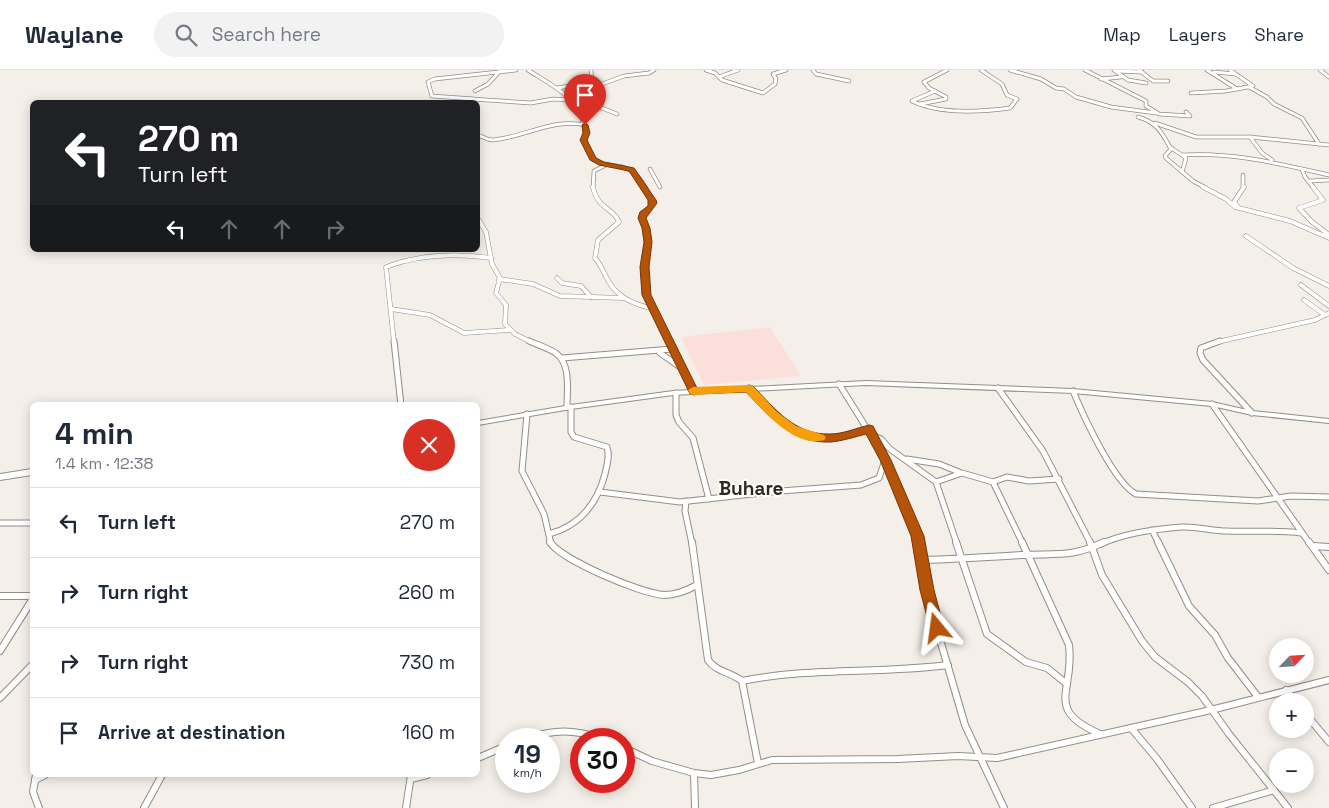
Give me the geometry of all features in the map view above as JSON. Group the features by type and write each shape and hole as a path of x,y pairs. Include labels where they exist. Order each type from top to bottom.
{"main road":[{"path":"480,423 569,407 676,393 876,383 1073,391 1212,404 1252,413 1329,421"},
{"path":"0,477 30,472"}],"street":[{"path":"516,70 435,79 428,84 430,94 432,96 474,99 531,102 553,99 578,102"},
{"path":"528,70 557,88 571,101 585,125 587,133 585,142 593,159 598,162 632,170 647,190 653,203 642,218 648,242 645,267 647,295 694,392"},
{"path":"576,110 585,106 592,97 591,70"},
{"path":"557,88 569,86 591,88 624,76 649,73 654,70"},
{"path":"706,70 715,73 718,78 762,93 769,90 776,83 773,74 786,70"},
{"path":"718,78 738,70"},
{"path":"813,70 816,74 850,81"},
{"path":"919,105 946,99 929,88 924,82 947,70"},
{"path":"935,91 914,99 912,102 930,108 969,110 1010,108 1017,99 1008,96 1002,84 981,70"},
{"path":"1010,70 1041,79 1064,89 1076,97 1110,107 1190,116 1186,112"},
{"path":"1085,70 1146,101 1146,106 1156,113"},
{"path":"1115,70 1141,71 1153,81 1168,81"},
{"path":"1115,70 1121,77 1131,82 1146,83"},
{"path":"1191,93 1237,89 1253,85 1230,70"},
{"path":"1320,70 1329,76"},
{"path":"467,71 477,75"},
{"path":"475,91 488,84 500,71"},
{"path":"1209,71 1237,74"},
{"path":"1209,71 1237,89"},
{"path":"1101,79 1121,77"},
{"path":"1249,87 1267,97 1274,104 1302,118 1319,144"},
{"path":"467,100 474,99"},
{"path":"585,106 602,108 617,114"},
{"path":"1138,117 1196,137 1250,137 1329,145"},
{"path":"480,136 491,140 553,124 571,122 585,125"},
{"path":"1155,123 1165,136 1170,147 1183,155 1186,160 1182,172"},
{"path":"1250,137 1265,156 1279,163"},
{"path":"1170,147 1171,150 1165,156 1182,172 1201,186 1242,210 1290,221 1329,236"},
{"path":"1183,155 1199,154 1245,158 1279,163 1329,175"},
{"path":"598,162 598,169"},
{"path":"608,164 598,169 592,176 594,190 602,206 611,211 619,220 617,224 601,234 596,246 595,258 604,269 611,287 623,298 653,309"},
{"path":"650,169 660,187"},
{"path":"1302,169 1323,200 1298,208 1329,236"},
{"path":"1242,175 1245,180 1244,190 1234,202 1242,210"},
{"path":"1309,181 1329,180"},
{"path":"480,222 488,235 491,258 500,279 495,291 496,296 506,306 504,319 509,330 562,358 565,366 574,437 604,445 608,450 608,460 600,492 593,505 572,526 549,534"},
{"path":"1246,236 1293,268 1329,286"},
{"path":"401,402 385,268 435,256 465,254 491,258"},
{"path":"557,278 562,283 581,286 593,298"},
{"path":"500,279 533,284 560,296 623,298"},
{"path":"1301,285 1329,306"},
{"path":"1304,300 1327,314"},
{"path":"391,309 430,314 464,333 509,330"},
{"path":"1252,413 1203,360 1200,353 1201,348 1221,340 1314,320 1327,314"},
{"path":"562,358 672,349"},
{"path":"660,352 683,370"},
{"path":"839,384 873,436 918,536 931,609 965,725 1004,808"},
{"path":"749,388 773,415 799,433 829,438 869,429"},
{"path":"998,388 1043,451 1093,547 1102,576 1142,641 1155,657 1193,687 1269,784"},
{"path":"1073,391 1081,410 1112,466 1126,488 1131,492 1146,496 1238,501 1263,501 1291,496 1329,497"},
{"path":"676,393 676,415 679,422 693,438 709,499"},
{"path":"1212,404 1224,424 1329,570"},
{"path":"527,414 522,471 544,514 551,546 560,553 640,591 665,595 697,586"},
{"path":"873,436 880,438 889,447 936,482 983,627 989,637 1027,662 1047,668 1067,684"},
{"path":"906,459 939,464 993,482 1007,477 1029,481 1058,479"},
{"path":"600,492 672,502 867,484 882,475 885,460"},
{"path":"936,482 946,480 959,472"},
{"path":"993,482 1029,555 1069,645 1072,658 1065,703 1070,715 1082,727 1102,734"},
{"path":"686,501 684,511 695,555 697,586 703,610 708,660 715,668 732,674 742,681 794,673 919,669 948,665"},
{"path":"0,523 30,523"},
{"path":"921,560 1029,555 1068,556 1109,540 1152,530 1192,527 1203,530 1273,530 1302,533"},
{"path":"1152,530 1189,606 1215,635 1228,658 1258,697"},
{"path":"1313,546 1329,547"},
{"path":"0,596 30,596"},
{"path":"0,651 30,603"},
{"path":"0,698 30,667"},
{"path":"635,754 646,759 694,773 711,775 772,760 997,758 1211,710 1329,680"},
{"path":"742,681 758,763"},
{"path":"1286,690 1289,693"},
{"path":"1314,724 1329,742"},
{"path":"1131,728 1153,753 1192,808"},
{"path":"480,757 495,751"},
{"path":"694,773 695,808"},
{"path":"35,777 32,797 39,808"},
{"path":"144,808 161,777"},
{"path":"406,808 411,777"},
{"path":"1213,808 1269,791"},
{"path":"1276,793 1288,808"}],"shaded area":[{"path":"770,327 801,376 704,385 681,337"}],"slow traffic":[{"path":"693,390 694,392 749,388 768,411 792,429 799,433 820,438"}],"district":[{"name":"Buhare","path":"751,488"}],"route":[{"path":"585,125 587,133 584,140 593,159 632,170 652,200 651,208 643,214 642,218 648,242 645,262 647,295 694,392 749,388 768,411 777,418 795,431 813,437 832,438 869,429 899,489 918,536 927,590 937,628"}]}
